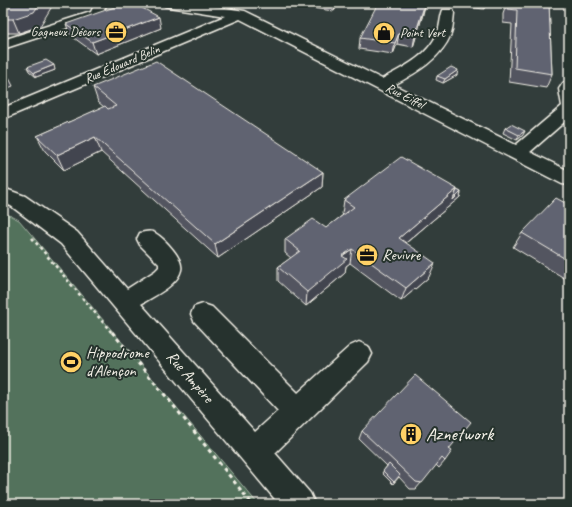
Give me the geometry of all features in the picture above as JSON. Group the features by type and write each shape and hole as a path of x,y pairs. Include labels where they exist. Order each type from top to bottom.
{"street":[{"path":"3,45 96,14 101,3"},
{"name":"Rue Eiffel","path":"169,3 240,14 569,179"},
{"path":"383,85 415,67 436,50 444,33 448,13"},
{"name":"Rue Édouard Belin","path":"3,114 240,14"},
{"path":"569,86 567,88 569,104"},
{"path":"518,153 569,109"},
{"name":"Rue Ampère","path":"3,195 18,201 69,238 299,504"},
{"path":"125,302 163,278 170,270 170,261 148,239"},
{"path":"203,314 297,412"},
{"path":"255,452 359,354"}],"path":[{"name":"Rue Ampère","path":"30,235 169,400 252,504"}],"green space":[{"name":"Hippodrome d'Alençon","path":"3,212 19,220 258,504 3,504"}],"building":[{"path":"3,3 40,3 34,12 13,19 3,19"},
{"path":"126,3 133,3 159,17 92,42 66,24"},
{"path":"378,3 425,3 415,35 399,33 395,43 360,38"},
{"path":"508,3 549,3 552,74 515,68 517,10 508,9"},
{"path":"46,60 54,65 34,73 27,67"},
{"path":"156,61 323,172 215,244 95,137 57,155 37,136 105,106 108,109 116,106 93,87"},
{"path":"451,67 458,70 445,79 437,76"},
{"path":"3,70 7,74 3,76"},
{"path":"511,124 525,131 519,135 505,128"},
{"path":"401,157 457,189 399,238 435,263 406,288 352,249 342,256 347,259 307,292 278,267 300,251 285,239 313,219 326,228 354,207 344,200"},
{"path":"457,190 461,192 453,200"},
{"path":"556,198 569,205 569,261 522,233"},
{"name":"Aznetwork","path":"415,375 471,422 449,449 452,451 445,461 442,458 422,483 416,482 362,431"},
{"path":"389,464 400,475 394,482 383,471"}],"place":[{"name":"Gagneux Décors","path":"116,32"},
{"name":"Point Vert","path":"384,33"},
{"name":"Revivre","path":"367,255"},
{"name":"Hippodrome d'Alençon","path":"71,362"},
{"name":"Aznetwork","path":"411,434"}]}
